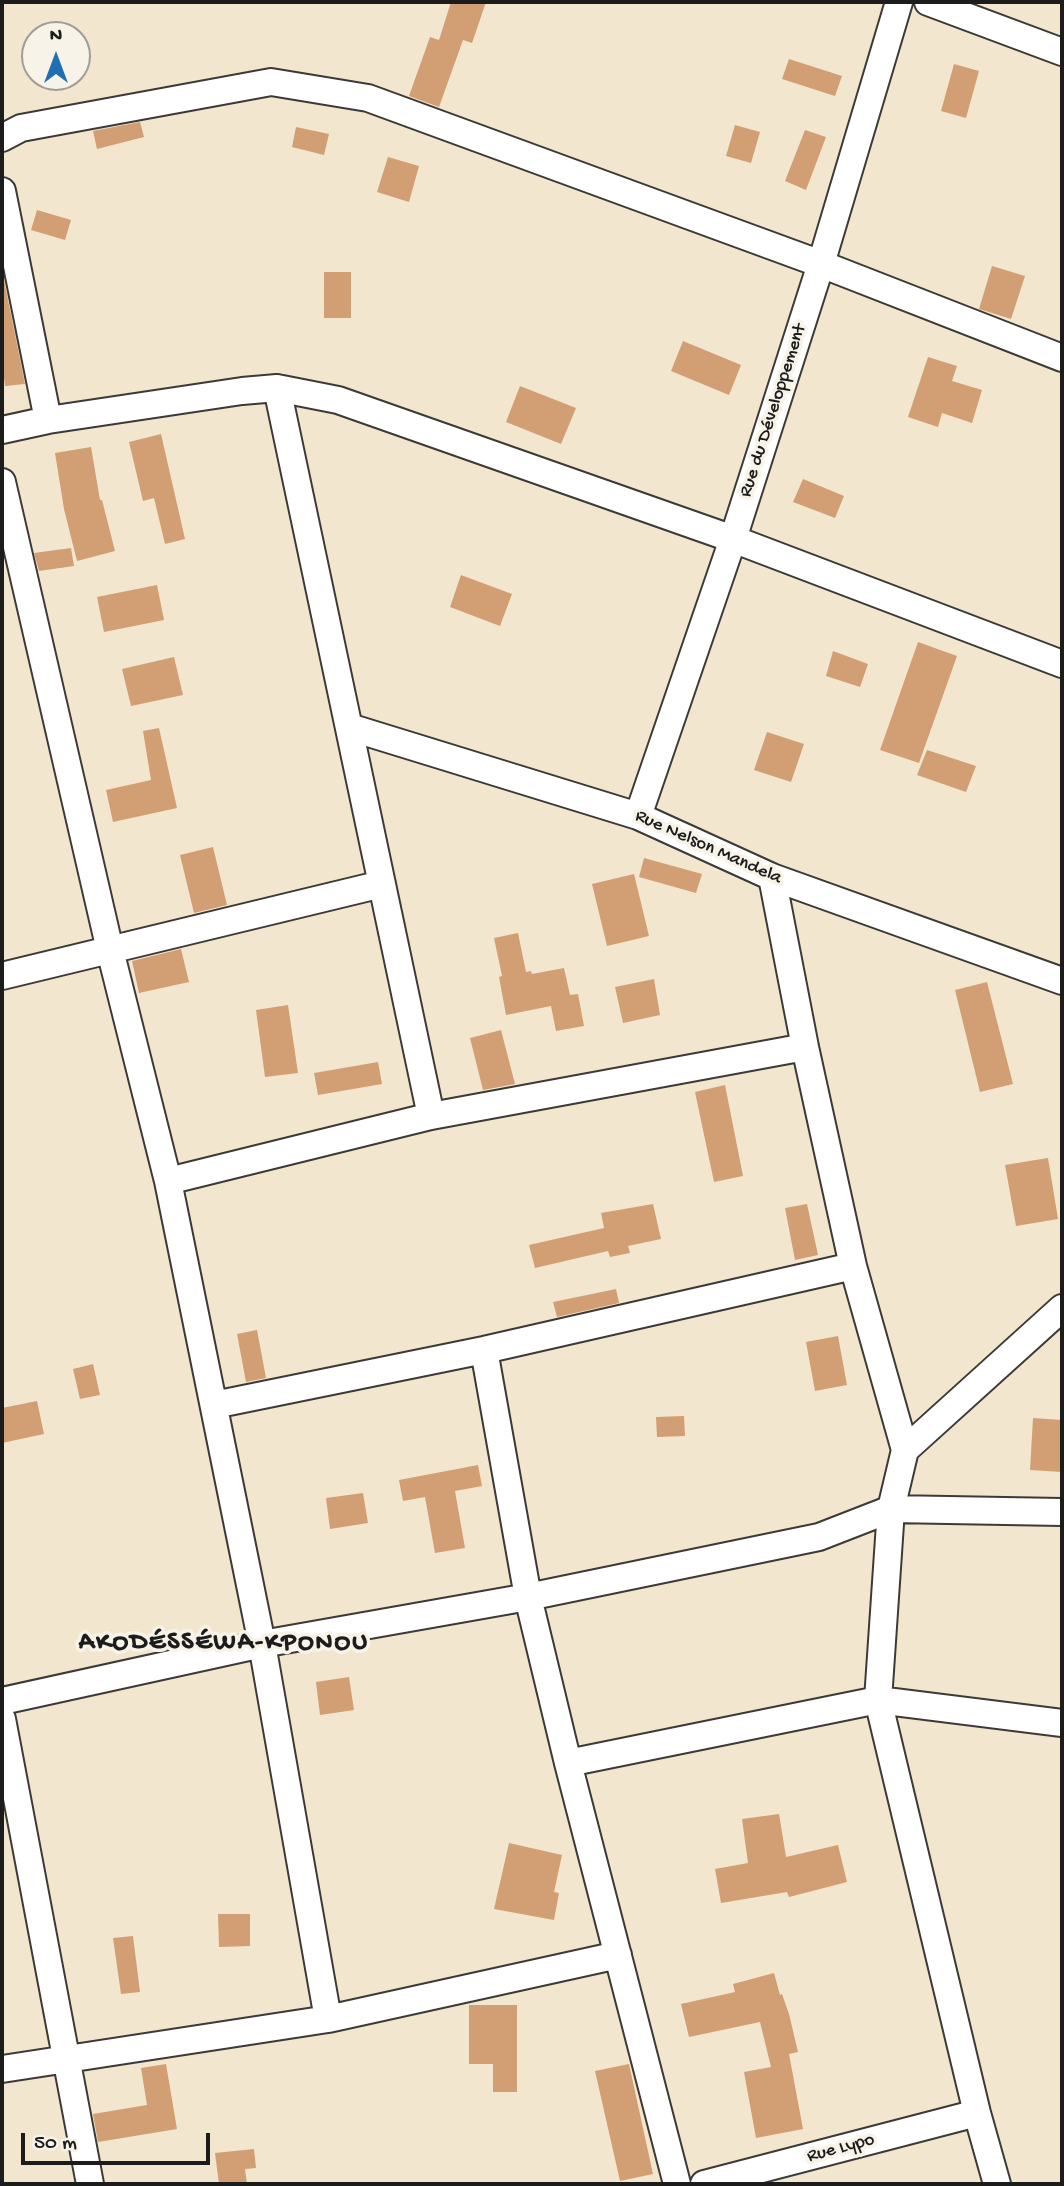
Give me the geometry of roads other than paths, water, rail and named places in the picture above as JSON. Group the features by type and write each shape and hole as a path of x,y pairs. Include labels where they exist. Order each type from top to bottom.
{"street":[{"name":"Rue du Développement","path":"638,816 733,539 821,264 900,2"},
{"path":"928,2 1062,52"},
{"path":"2,138 21,128 271,82 368,98 821,264 1062,358"},
{"path":"2,191 48,420"},
{"path":"277,388 431,1116"},
{"path":"2,430 48,420 242,391 277,388 338,400 733,539 1062,664"},
{"path":"2,482 110,950 168,1181 262,1644 328,2019"},
{"name":"Rue Nelson Mandela","path":"349,727 638,816 772,877 1062,981"},
{"path":"772,877 805,1046 853,1266 905,1450 891,1509 878,1700 977,2113 997,2184"},
{"path":"2,976 382,884"},
{"path":"168,1181 431,1116 805,1046"},
{"path":"214,1405 484,1350 853,1266"},
{"path":"905,1450 1062,1308"},
{"path":"484,1350 528,1597 677,2184"},
{"path":"2,1701 262,1644 528,1597 819,1537 891,1509 1062,1512"},
{"path":"568,1763 878,1700 1062,1723"},
{"path":"2,1719 90,2184"},
{"path":"2,2069 328,2019 618,1955"},
{"name":"Rue Lypo","path":"704,2184 977,2113"}],"district":[{"name":"AKODÉSSÉWA-KPONOU","path":"224,1644"}]}
